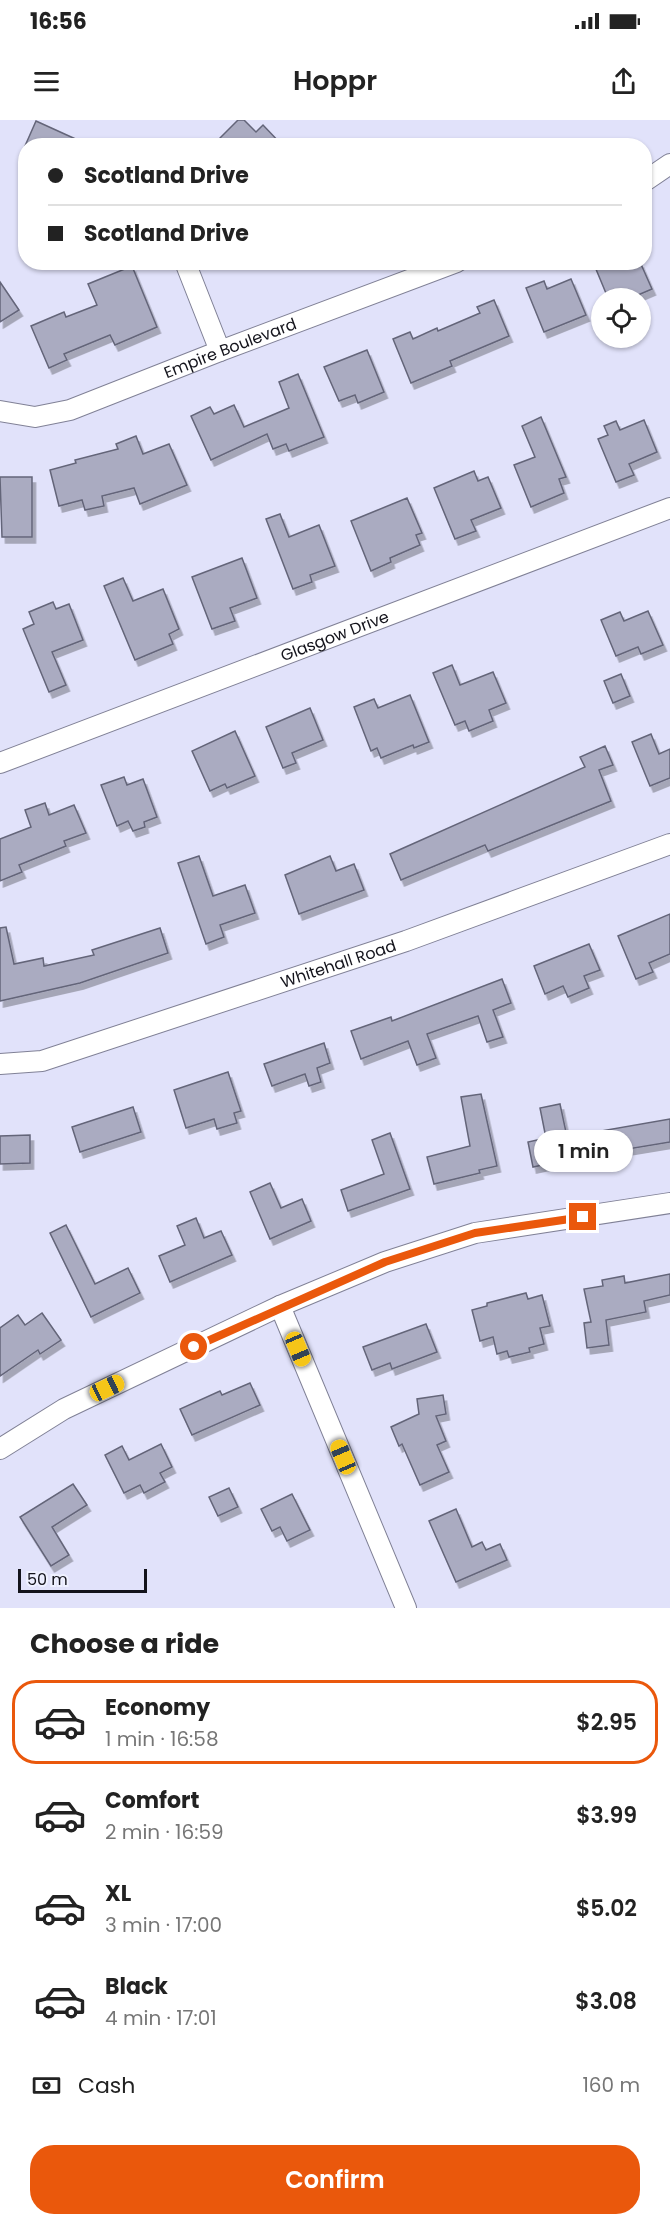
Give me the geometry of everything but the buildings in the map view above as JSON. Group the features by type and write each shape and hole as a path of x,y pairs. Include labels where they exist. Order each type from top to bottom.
{"street":[{"path":"652,177 670,164"},
{"path":"188,270 220,351"},
{"name":"Empire Boulevard","path":"0,411 35,417 70,410 436,270"},
{"name":"Glasgow Drive","path":"0,763 670,508"},
{"name":"Whitehall Road","path":"0,1064 42,1061 406,941 670,844"},
{"path":"0,1449 64,1409 280,1306 385,1262 475,1233 670,1203"},
{"path":"280,1306 406,1608"}],"route":[{"path":"194,1347 280,1306 385,1262 475,1233 583,1217"}]}
